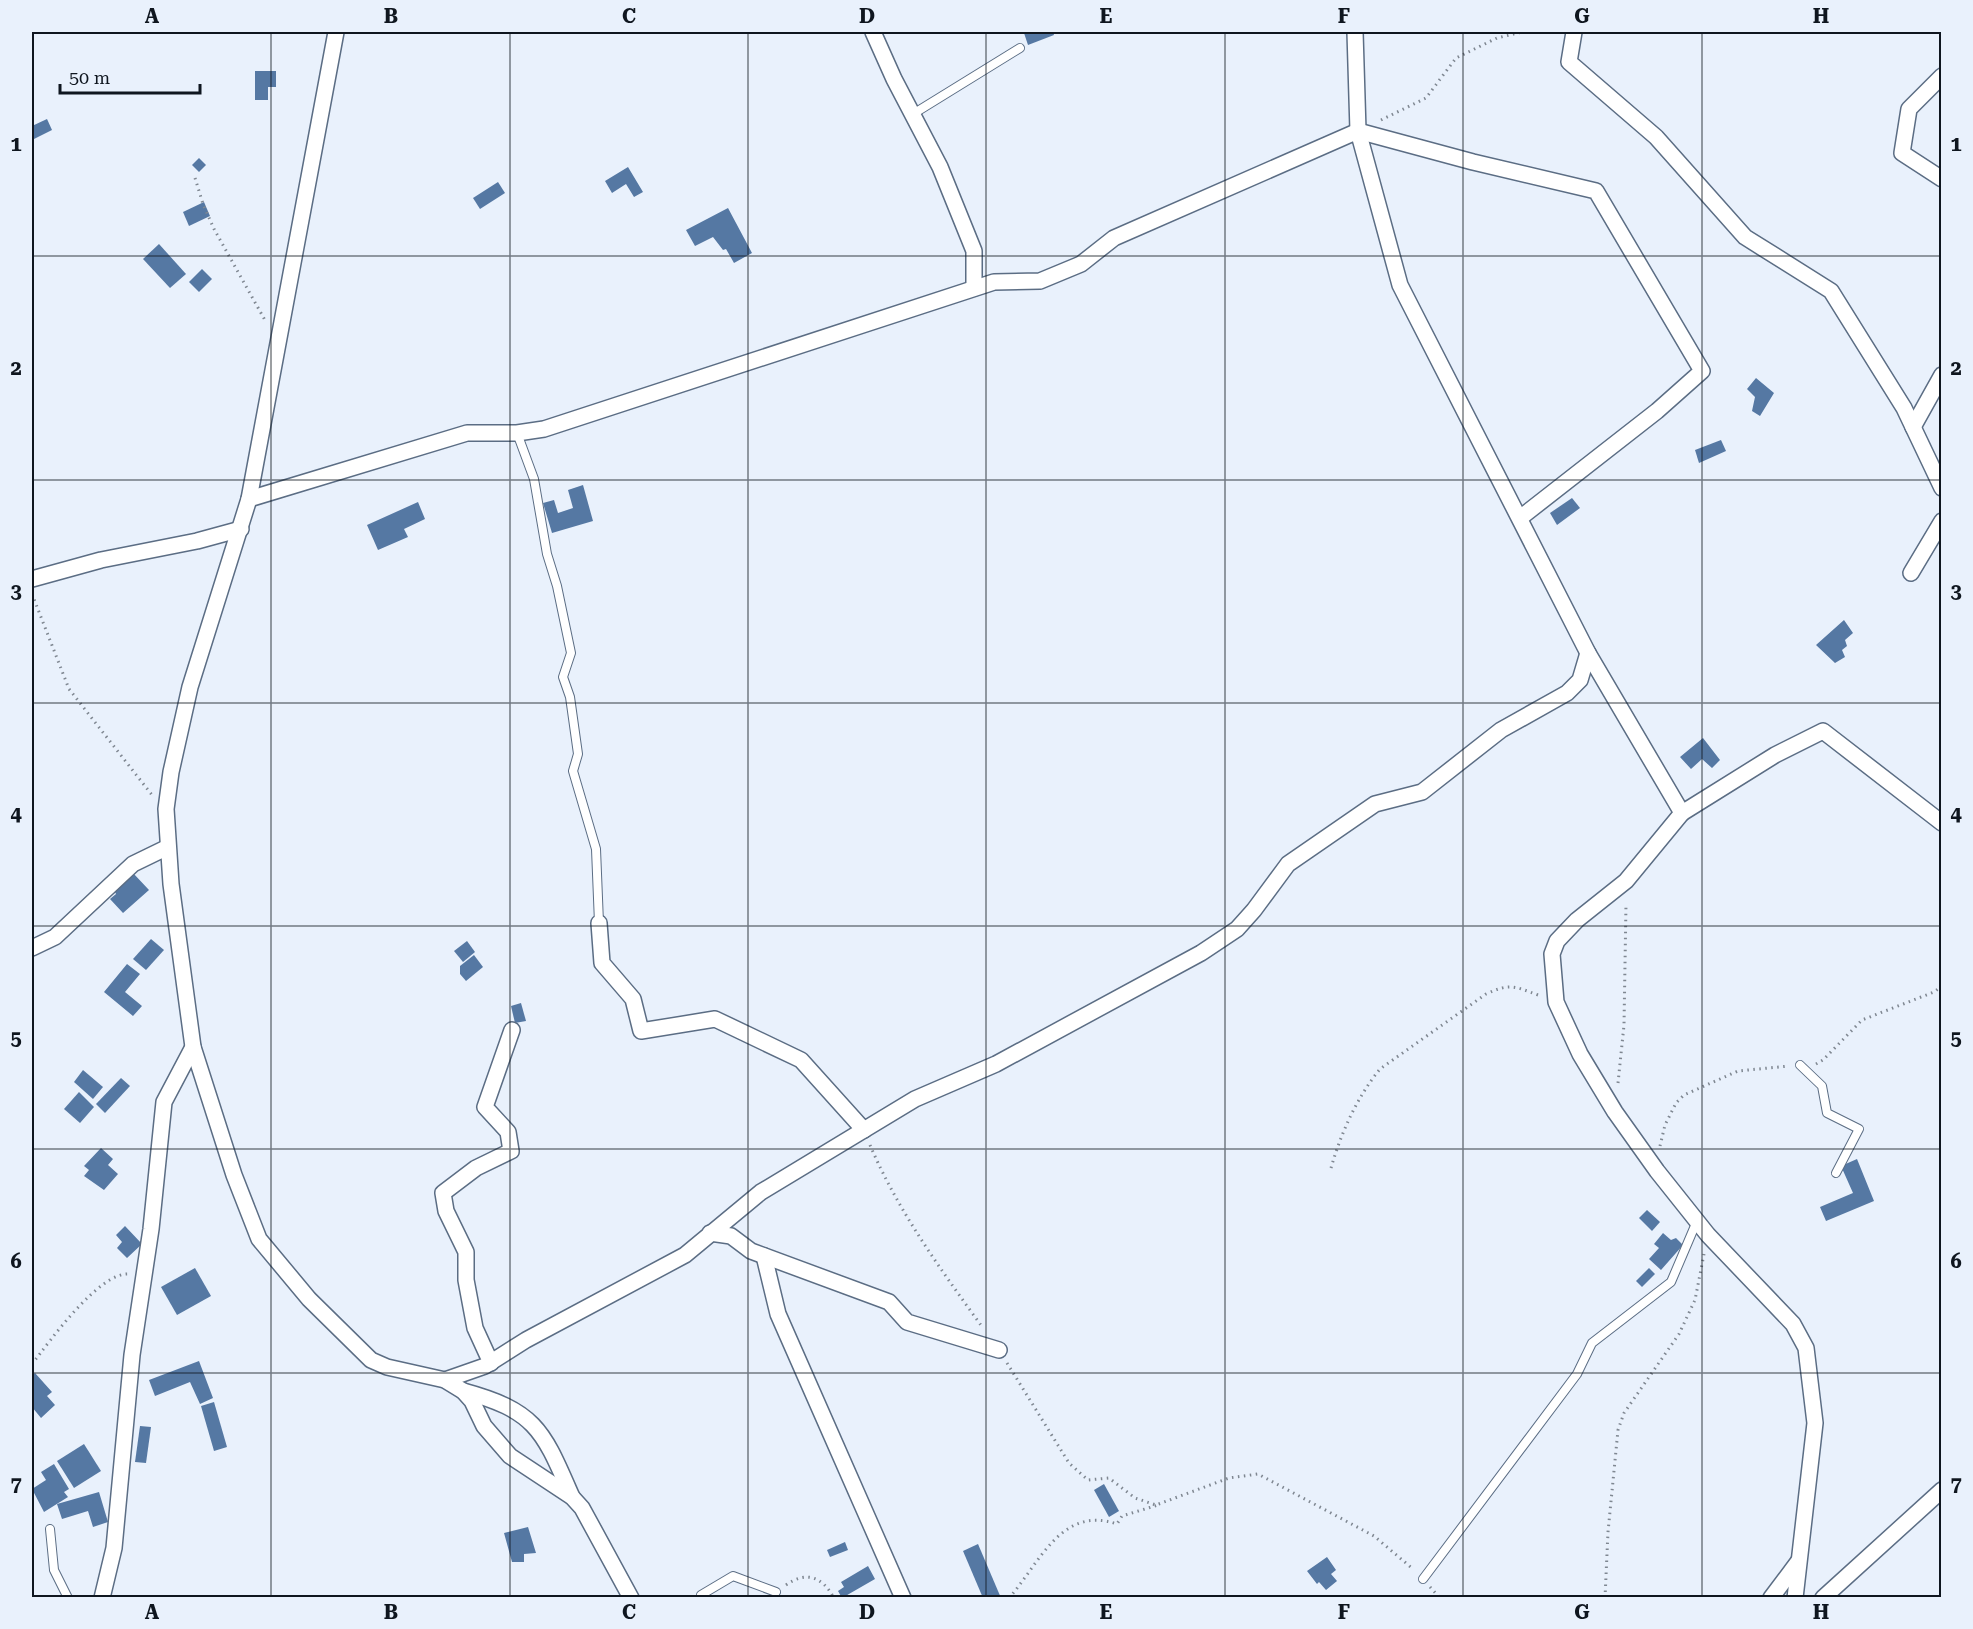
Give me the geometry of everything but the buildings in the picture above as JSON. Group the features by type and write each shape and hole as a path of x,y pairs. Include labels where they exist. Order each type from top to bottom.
{"street":[{"path":"336,32 249,499 190,687 171,772 166,809 168,847 183,979 194,1047 234,1175 259,1239 309,1299 371,1360 387,1367 446,1380 463,1391 472,1401 484,1426 510,1456 572,1497"},
{"path":"873,32 894,80 940,166 974,251 974,288"},
{"path":"1355,32 1358,131 1400,285 1588,653 1682,813"},
{"path":"1574,32 1569,62 1656,137 1745,237 1831,291 1904,408 1941,488"},
{"path":"1941,76 1909,108 1902,153 1941,179"},
{"path":"249,499 452,436 467,433 517,433 544,429 1000,280 1031,283 1072,269 1114,238 1358,131 1473,162 1596,191 1702,371 1657,411 1520,518"},
{"path":"1913,427 1941,375"},
{"path":"1911,573 1941,521"},
{"path":"32,579 101,560 196,541 241,529"},
{"path":"446,1380 491,1363 526,1340 685,1255 761,1192 915,1099 996,1064 1210,947 1237,929 1254,910 1281,871 1296,858 1375,804 1422,792 1501,730 1567,693 1580,680 1588,653"},
{"path":"1795,1598 1815,1423 1806,1348 1793,1324 1708,1235 1657,1171 1615,1112 1580,1054 1556,1002 1552,954 1557,941 1577,920 1626,881 1682,813 1775,754 1823,731 1941,823"},
{"path":"32,948 55,937 133,864 168,847"},
{"path":"599,923 602,963 633,999 641,1031 715,1019 801,1060 864,1130"},
{"path":"491,1363 475,1328 466,1280 466,1252 446,1211 443,1193 476,1168 511,1151 508,1132 485,1107 512,1030"},
{"path":"102,1598 114,1548 142,1275 151,1229 164,1102 194,1047"},
{"path":"711,1233 731,1236 751,1251 889,1302 907,1322 999,1350"},
{"path":"764,1256 778,1314 903,1598"},
{"path":"463,1391 504,1403 546,1438 572,1497 591,1521 631,1598"},
{"path":"1823,1598 1941,1490"},
{"path":"1771,1598 1799,1560"}],"lane":[{"path":"913,114 1020,48"},
{"path":"517,433 534,479 547,554 557,585 571,653 563,677 570,697 578,754 573,771 596,849 599,923"},
{"path":"1800,1065 1822,1086 1827,1113 1859,1129 1836,1173"},
{"path":"1423,1579 1577,1374 1592,1343 1671,1282 1697,1221"},
{"path":"50,1529 54,1570 68,1598"},
{"path":"701,1595 733,1576 776,1592"}],"path":[{"path":"1358,131 1426,98 1456,58 1497,38 1522,32"},
{"path":"195,178 214,229 257,309 271,329 280,335"},
{"path":"32,593 69,689 140,782 166,809"},
{"path":"1615,1112 1624,1025 1626,881"},
{"path":"1331,1168 1341,1135 1369,1082 1390,1062 1486,994 1504,986 1513,985 1556,1002"},
{"path":"1657,1171 1665,1125 1676,1103 1684,1095 1738,1071 1800,1065 1823,1060 1857,1024 1870,1015 1927,995 1941,986"},
{"path":"864,1130 882,1174 915,1230 999,1350 1069,1463 1088,1480 1109,1478 1135,1498 1156,1505 1229,1478 1258,1474 1374,1536 1407,1562 1440,1598"},
{"path":"1605,1598 1608,1532 1618,1430 1624,1413 1679,1334 1695,1300 1708,1235"},
{"path":"32,1364 80,1307 113,1277 121,1273 142,1275"},
{"path":"1009,1598 1062,1532 1076,1523 1103,1519 1117,1524 1122,1516 1148,1510 1168,1501"},
{"path":"776,1592 803,1576 815,1577 826,1584 834,1598"}]}
